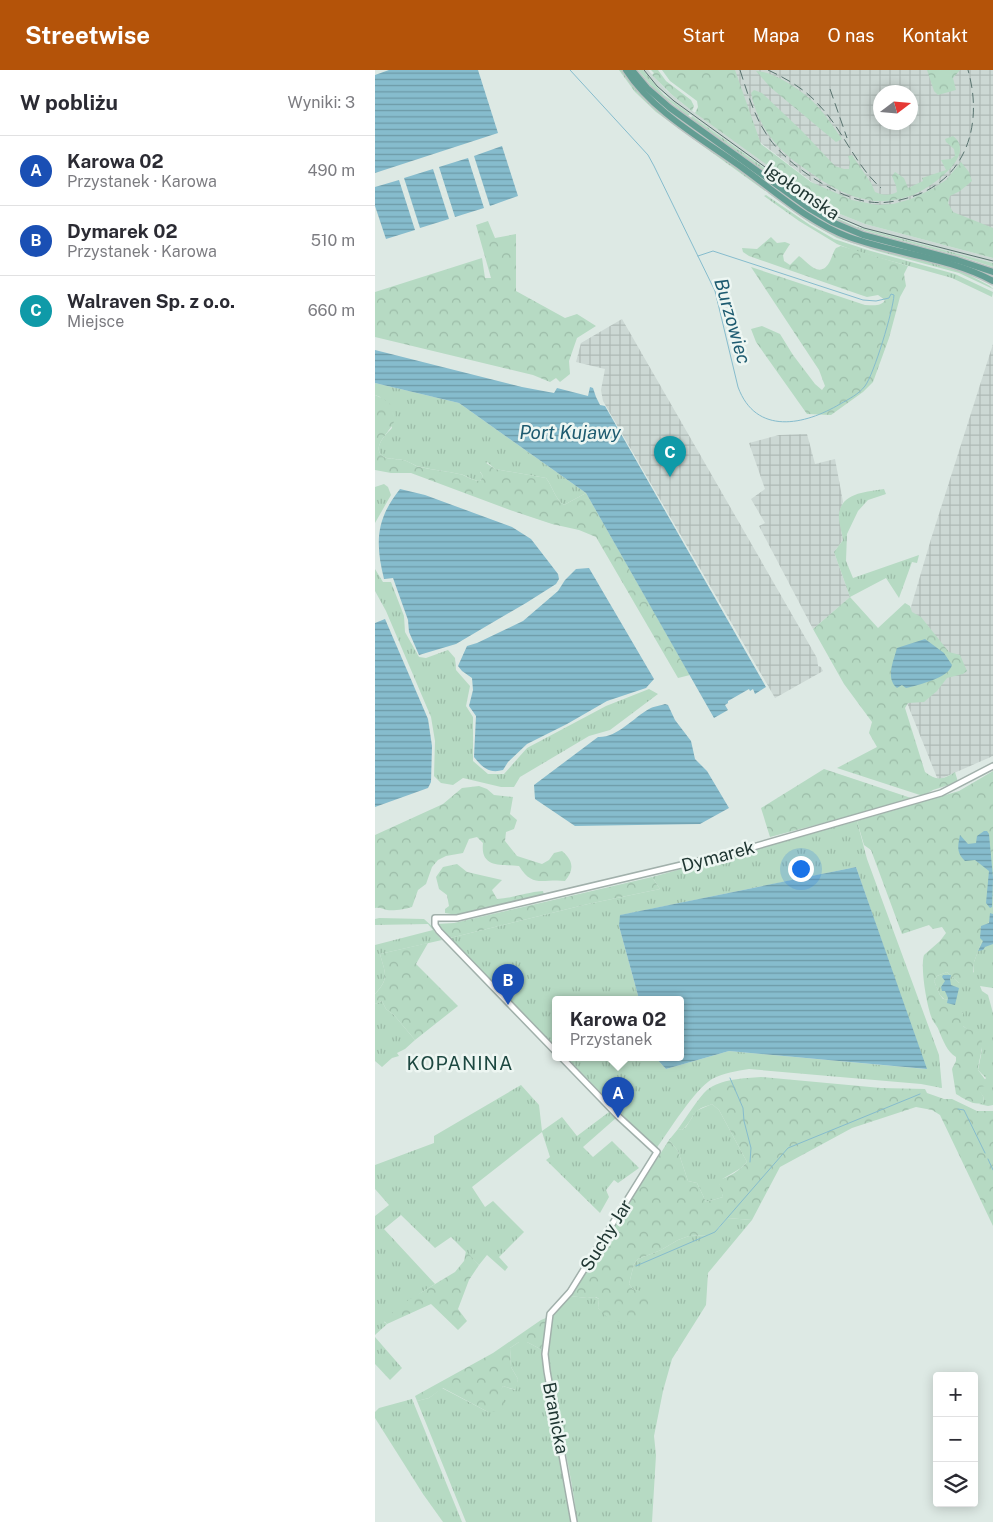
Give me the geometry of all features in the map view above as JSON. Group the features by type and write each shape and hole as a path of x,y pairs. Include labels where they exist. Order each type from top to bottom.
{"main road":[{"name":"Igołomska","path":"625,70 641,90 666,113 825,226 861,241 951,264 993,282"},
{"name":"Igołomska","path":"632,70 647,88 670,108 825,219 859,234 957,260 993,272"}],"street":[{"name":"Dymarek","path":"552,1048 439,931 435,925 435,918 457,918 732,853 941,793 956,787 993,766"},
{"name":"Suchy Jar","path":"549,1314 570,1292 657,1152 626,1124 565,1061"},
{"name":"Branicka","path":"549,1314 545,1354 547,1371 574,1522"}],"shaded area":[{"path":"643,70 648,70 667,91 691,110 835,212 865,224 993,258 993,263 862,228 828,213 674,103"},
{"path":"666,70 993,70 993,248 847,209"},
{"path":"622,319 817,658 818,666 823,671 775,698 603,401 601,390 605,369 576,362 581,343"},
{"path":"993,344 993,756 938,780 893,668 931,539"},
{"path":"807,434 815,464 835,459 843,502 839,514 843,540 834,552 850,597 813,629 759,526 765,523 751,499 765,489 749,443 779,435"}],"green space":[{"path":"619,70 622,70 635,88 656,108 766,189 765,191 656,112 635,92"},
{"path":"638,70 643,70 664,95 690,114 688,116 654,89"},
{"path":"651,70 658,70 666,81 691,100 694,106 692,111 652,75 654,73"},
{"path":"662,70 735,70 761,144 811,182 852,200 877,205 893,204 911,199 946,180 961,162 969,172 972,181 960,191 950,196 948,203 953,212 993,228 993,258 865,224 840,214 817,201 695,113 698,107 697,101 670,81"},
{"path":"927,70 960,70 953,78 956,90 938,95 934,91"},
{"path":"756,71 765,72 777,77 806,95 824,114 842,139 836,142 770,87"},
{"path":"754,90 762,93 835,166 849,169 850,162 848,156 852,155 875,192 880,194 889,195 897,192 892,176 895,172 904,178 908,188 923,181 922,178 946,170 941,160 951,159 955,156 954,149 945,139 953,136 959,144 960,153 948,171 918,193 889,201 859,198 825,182 783,152 769,135 758,115 751,93"},
{"path":"692,116 837,218 857,227 993,263 993,267 866,231 839,221 809,203 691,118"},
{"path":"770,192 862,244 958,269 993,289 959,273 837,238 810,223 768,193"},
{"path":"766,195 834,239 955,274 993,292 992,297 952,278 855,251 837,244 799,221 764,196"},
{"path":"488,221 495,238 516,234 516,291 565,318 577,314 596,326 577,338 569,361 570,374 560,382 556,378 550,382 533,375 375,337 375,292 482,258 485,278 491,278 476,225"},
{"path":"771,237 777,243 785,242 790,244 783,255 784,261 790,265 799,256 814,268 821,270 829,263 836,248 841,246 908,266 904,274 906,286 900,297 889,338 873,382 863,392 831,415 807,414 756,342 751,329 762,326 780,334 815,384 822,390 825,386 819,370 751,267 865,305 879,305 885,300 878,295 867,297 858,294 749,256 743,252 742,248 757,249"},
{"path":"375,383 459,403 586,493 564,505 558,500 546,478 495,469 487,462 480,472 483,476 480,481 383,456 379,451 379,445 392,428 380,397 375,395"},
{"path":"375,395 388,402 394,410 393,424 383,438 379,451 386,458 403,460 418,466 462,475 480,481 483,476 477,467 478,462 482,460 495,469 546,478 558,500 564,505 586,493 690,675 678,678 596,537 579,530 552,524 510,510 411,473 391,473 375,470"},
{"path":"384,484 388,487 391,495 375,523 375,487"},
{"path":"884,489 886,494 868,500 858,511 847,534 846,561 853,578 919,555 917,563 912,562 899,598 886,578 850,597 834,552 843,540 839,513 841,506 845,501 857,494"},
{"path":"375,569 383,582 391,582 404,616 405,632 419,657 426,658 448,650 455,658 456,670 470,686 466,706 473,717 473,761 488,774 504,774 527,748 606,706 649,689 658,694 610,730 589,736 520,777 514,787 501,787 463,778 453,785 441,783 434,776 435,741 431,717 386,611 375,591"},
{"path":"850,597 878,628 905,603 910,606 912,612 921,617 949,652 960,655 967,671 963,674 947,678 937,691 924,702 908,703 905,708 925,772 933,777 940,778 947,777 955,772 958,782 933,790 923,796 837,768 877,747 869,733 872,722 844,684 813,629"},
{"path":"824,769 914,799 770,837 761,808"},
{"path":"993,771 993,921 990,919 974,962 973,978 959,983 947,972 937,976 934,981 943,999 956,1000 963,1014 963,1026 978,1033 981,1037 982,1046 978,1070 987,1082 987,1086 979,1087 984,1102 977,1104 956,1094 952,1069 956,1057 948,1049 933,1021 926,998 923,969 924,955 946,933 942,927 933,929 929,925 902,934 871,850 864,845 857,821 959,791"},
{"path":"479,786 487,789 494,795 513,797 510,814 517,820 514,829 506,832 505,841 517,856 542,864 549,860 554,853 562,851 571,862 570,873 565,881 534,880 529,878 519,866 493,864 485,857 483,843 477,837 469,839 463,853 446,856 438,860 432,867 426,884 418,890 412,907 393,910 375,908 375,835 443,804 462,788"},
{"path":"857,821 867,859 939,1055 942,1088 921,1084 749,1069 735,1071 716,1077 705,1084 690,1101 656,1149 570,1061 659,1061 666,1069 729,1051 926,1069 856,867 621,915 619,926 638,996 552,996 552,1043 450,938 588,904 660,889 652,877"},
{"path":"457,864 467,872 502,880 492,890 497,899 543,891 544,895 457,915 445,913 445,909 449,906 447,895 439,889 436,877 443,867"},
{"path":"652,877 660,889 588,904 450,938 437,924 454,923"},
{"path":"375,919 424,919 435,929 434,931 442,940 380,954 385,975 383,984 375,994 375,945 433,930 428,924 375,925"},
{"path":"990,919 993,921 993,988 980,986 982,991 988,995 993,1013 993,1105 988,1106 979,1104 984,1101 983,1096 978,1090 986,1078 978,1070 982,1050 977,1033 963,1026 963,1014 952,999 944,999 940,995 934,981 937,976 947,972 959,983 974,972 974,962"},
{"path":"428,943 416,964 458,1006 415,1040 394,1015 386,1009 382,1001 375,1004 375,994 383,984 385,975 380,954"},
{"path":"382,1001 386,1009 394,1015 415,1040 397,1053 399,1056 392,1058 382,1067 375,1061 375,1004"},
{"path":"761,1077 881,1088 925,1089 927,1093 944,1099 952,1099 977,1111 993,1111 993,1226 940,1115 932,1110 916,1107 852,1128 780,1167 752,1220 727,1218 714,1233 689,1236 638,1259 634,1264 629,1284 633,1289 652,1294 657,1298 657,1305 641,1317 623,1322 616,1321 608,1318 598,1308 599,1299 596,1297 570,1296 669,1140 678,1151 688,1181 697,1183 706,1202 723,1197 718,1180 734,1173 747,1162 719,1110 712,1104 702,1108 695,1113 682,1130 678,1129 700,1098 713,1086 733,1080"},
{"path":"521,1085 539,1105 542,1131 562,1117 577,1136 609,1112 616,1118 583,1147 593,1157 612,1141 639,1168 618,1183 614,1180 606,1190 609,1197 600,1213 546,1160 550,1157 542,1132 472,1187 485,1207 493,1201 524,1232 499,1257 508,1267 505,1271 487,1255 479,1265 451,1237 435,1248 401,1215 384,1229 435,1284 384,1322 387,1324 375,1335 375,1216 389,1205 375,1189 375,1165 434,1143 434,1136"},
{"path":"712,1104 719,1110 747,1162 741,1168 719,1181 723,1197 706,1202 697,1183 688,1181 678,1151 669,1140 678,1129 682,1130 686,1127 696,1111"},
{"path":"727,1218 752,1220 708,1273 706,1305 672,1359 654,1436 656,1455 652,1522 577,1522 570,1472 547,1356 549,1329 554,1314 570,1296 595,1297 599,1299 598,1308 603,1312 639,1291 633,1289 629,1284 634,1264 638,1259 689,1236 708,1235 719,1228"},
{"path":"466,1251 479,1265 469,1280 458,1309 467,1321 458,1330 431,1304 387,1324 384,1321 402,1304 455,1272 464,1261"},
{"path":"546,1318 544,1351 527,1342 519,1342 510,1348 511,1367 518,1379 516,1390 503,1386 500,1393 506,1405 495,1412 488,1412 443,1388 429,1398 417,1401 415,1396 493,1353"},
{"path":"375,1337 402,1368 390,1380 375,1364"},
{"path":"519,1342 527,1342 544,1351 571,1522 466,1522 417,1401 429,1398 442,1388 488,1412 503,1386 515,1390 518,1379 511,1367 510,1348"},
{"path":"412,1399 462,1522 443,1522 375,1418 375,1412 379,1408"}],"water":[{"path":"389,70 478,70 498,133 375,173 375,75"},
{"path":"502,146 518,196 490,206 474,156"},
{"path":"468,158 484,208 455,217 439,167"},
{"path":"433,169 449,219 420,228 404,178"},
{"path":"399,180 415,230 386,239 375,206 375,187"},
{"name":"Port Kujawy","path":"375,350 522,387 554,393 557,388 588,396 590,387 593,388 600,405 605,406 766,687 755,694 753,689 750,691 749,689 728,701 725,705 728,710 714,718 586,493 459,403 375,383"},
{"path":"400,489 425,495 512,527 531,539 558,574 559,579 556,584 526,603 456,644 419,655 409,632 408,620 393,578 384,579 379,554 382,521 392,500"},
{"path":"589,568 654,679 646,688 607,701 527,744 508,762 503,770 494,771 486,769 474,757 476,716 469,706 473,690 472,678 458,666 467,646 523,621 558,591 565,580 576,569"},
{"path":"385,619 428,719 432,746 431,782 428,788 375,807 375,623"},
{"path":"925,639 944,653 952,665 950,670 925,683 906,688 902,685 897,688 893,684 891,674 897,648"},
{"path":"665,704 668,705 675,720 691,741 695,759 707,771 729,808 700,824 575,826 535,799 534,785 598,737 612,734 649,709"},
{"path":"987,831 989,834 993,878 992,907 990,908 986,903 989,871 975,860 965,861 958,849 960,835 968,844 976,843 977,836"},
{"path":"856,867 927,1069 729,1051 666,1069 659,1061 684,1061 684,996 638,996 619,926 620,915"},
{"path":"990,913 993,914 993,944 978,951 983,941 980,938 981,926 989,923"},
{"path":"943,975 951,975 951,985 959,988 955,1005 947,1003 948,998 945,991 942,991 941,987 945,981 942,977"}],"waterway":[{"name":"Burzowiec","path":"570,70 648,155 654,166 715,291 738,387 746,403 757,413 769,419 783,422 797,421 826,411 854,396 865,386 882,342 894,295 891,294 889,298 876,301 863,300 713,251 698,256"},
{"path":"730,1078 743,1108 744,1121 751,1148 750,1162"},
{"path":"636,1266 715,1232 788,1148 920,1094"},
{"path":"958,1109 964,1110 985,1153"},
{"path":"988,1159 993,1170"}],"tram line":[{"path":"644,70 657,86 674,101 816,204 838,217 864,228 993,261"}],"railway":[{"path":"740,70 759,121 770,139 785,157 807,174 833,189 858,200 880,203 911,197 930,189 946,177 958,163 967,146 972,128 972,90 968,70"},
{"path":"768,70 795,85 814,99 835,125 864,169 881,188"},
{"path":"830,89 847,138"}],"place":[{"name":"Walraven Sp. z o.o.","path":"670,477"},
{"name":"Dymarek 02","path":"508,1005"},
{"name":"Karowa 02","path":"618,1118"}],"district":[{"name":"KOPANINA","path":"460,1063"}]}
